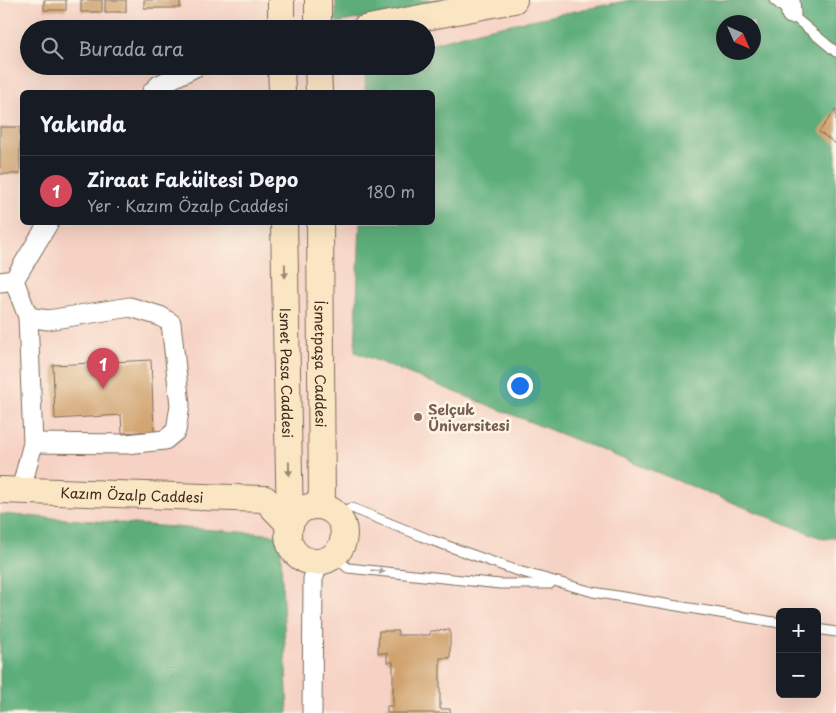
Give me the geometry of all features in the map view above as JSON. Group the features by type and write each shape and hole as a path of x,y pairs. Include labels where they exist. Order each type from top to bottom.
{"main road":[{"path":"281,0 281,20"},
{"path":"318,0 318,20"},
{"path":"411,20 514,0"},
{"path":"281,75 282,90"},
{"path":"318,75 319,90"},
{"name":"Ismet Pasa Caddesi","path":"284,225 290,525"},
{"name":"İsmetpaşa Caddesi","path":"320,225 328,509"},
{"name":"Kazım Özalp Caddesi","path":"10,490 264,500 290,525"},
{"path":"304,508 328,509 342,523 343,541 326,559 306,560 292,548 289,540 290,525 296,514 304,508"}],"street":[{"path":"154,90 180,75"},
{"path":"10,490 33,443 28,317 7,281 47,225"},
{"path":"28,317 48,320 130,307 160,316 171,324 180,405 176,431 165,440 126,444 33,443"},
{"path":"312,713 313,580 326,559"}],"lane":[{"path":"774,0 791,7 836,52"},
{"path":"328,509 352,508 431,540 515,570 593,592 776,622"},
{"path":"326,559 348,568 500,584 562,583"},
{"path":"821,630 836,632"}],"shaded area":[{"name":"Selçuk Üniversitesi","path":"0,0 836,0 836,713 0,713"}],"green space":[{"path":"336,0 464,0 353,20 336,20"},
{"path":"630,0 836,0 836,537 824,539 355,352 360,225 435,225 435,90 365,90 366,75 435,75 435,43 486,29"},
{"path":"0,514 280,535 288,713 0,713"}],"building":[{"path":"44,0 66,0 66,10 44,10"},
{"path":"81,0 102,0 102,12 81,12"},
{"path":"105,0 126,0 126,12 105,12"},
{"path":"144,0 180,0 180,8 144,8"},
{"path":"836,109 836,144 819,132"},
{"path":"0,127 20,127 20,174 0,174"},
{"path":"151,360 154,431 122,433 121,415 55,419 53,365"},
{"path":"450,630 450,658 440,658 440,709 450,709 450,713 387,713 387,706 393,706 393,662 387,662 387,653 378,653 379,631 398,631 398,635 430,635 430,631"}],"place":[{"name":"Ziraat Fakültesi Depo","path":"103,389"},
{"name":"Selçuk Üniversitesi","path":"418,417"}]}
